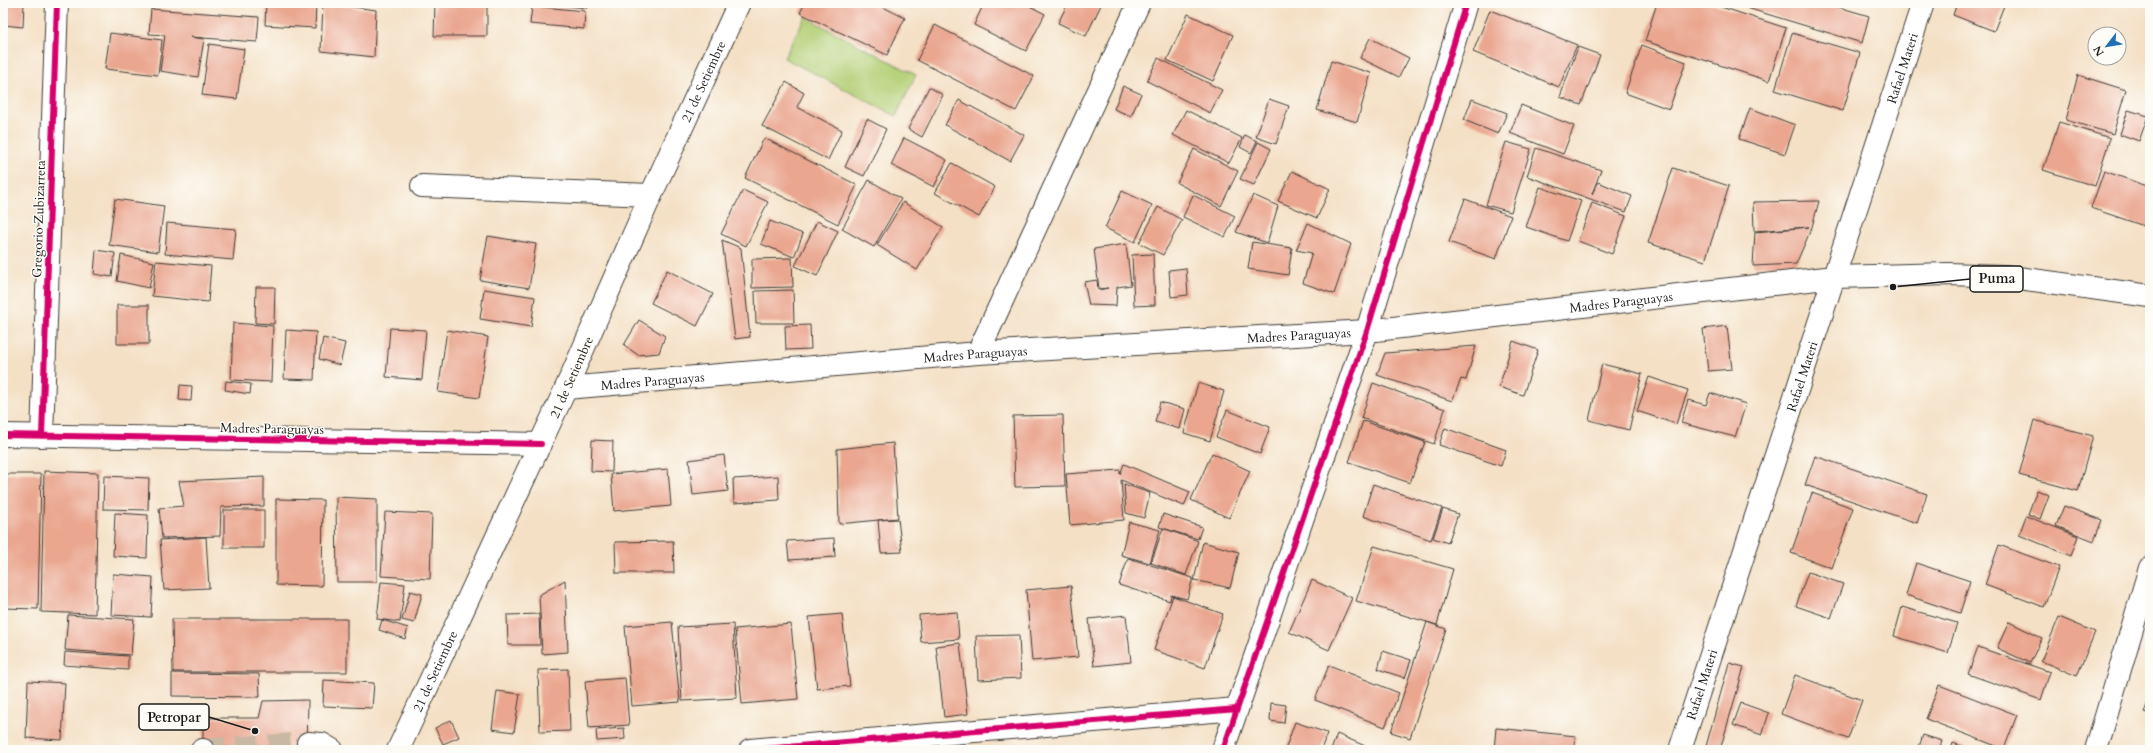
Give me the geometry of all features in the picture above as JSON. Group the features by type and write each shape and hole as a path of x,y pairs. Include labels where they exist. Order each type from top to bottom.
{"street":[{"name":"Gregorio Zubizarreta","path":"42,436 56,3"},
{"name":"21 de Setiembre","path":"398,750 541,444 651,195 739,3"},
{"path":"978,353 1139,3"},
{"name":"Rafael Materi","path":"1680,750 1923,3"},
{"path":"1223,750 1367,331 1464,4"},
{"path":"422,186 651,195"},
{"name":"Madres Paraguayas","path":"566,388 978,353 1367,331 1834,277 1949,274 2004,276 2150,296"},
{"name":"Madres Paraguayas","path":"3,434 42,436 541,444"},
{"path":"2096,750 2150,568"},
{"path":"750,750 1237,709"},
{"path":"308,744 322,744 332,750"}],"green space":[{"path":"805,17 916,75 896,116 784,58"}],"building":[{"path":"3,3 24,3 23,27 3,25"},
{"path":"266,3 316,3 315,28 265,25"},
{"path":"323,3 376,10 374,57 321,51"},
{"path":"435,3 487,3 487,36 434,36"},
{"path":"587,3 587,8 548,4"},
{"path":"805,3 875,3 905,18 887,55 800,13"},
{"path":"984,3 1024,3 1045,14 1026,51 974,25"},
{"path":"1068,3 1102,3 1086,36 1058,23"},
{"path":"1657,3 1709,3 1786,28 1769,81 1645,41"},
{"path":"1748,3 1825,3 1869,16 1862,43 1747,8"},
{"path":"1957,3 2005,3 1994,31 1953,15"},
{"path":"532,6 585,11 584,29 530,24"},
{"path":"151,9 259,17 257,42 190,37 204,39 198,77 160,71 165,35 149,34"},
{"path":"1490,10 1577,45 1559,87 1473,52"},
{"path":"1188,14 1233,35 1213,81 1167,60"},
{"path":"935,25 1034,76 1016,111 917,60"},
{"path":"110,33 162,40 158,75 105,69"},
{"path":"1792,33 1860,53 1843,111 1775,90"},
{"path":"1370,38 1409,58 1399,77 1360,58"},
{"path":"209,44 244,49 237,99 202,95"},
{"path":"1642,45 1686,62 1669,109 1625,93"},
{"path":"1578,47 1600,55 1581,105 1560,97"},
{"path":"1158,58 1222,90 1210,113 1147,81"},
{"path":"1331,61 1371,73 1357,122 1317,110"},
{"path":"2078,75 2126,90 2113,134 2066,120"},
{"path":"786,82 804,93 797,107 842,130 828,160 762,126"},
{"path":"1123,86 1141,94 1131,116 1114,109"},
{"path":"929,87 943,95 922,137 908,129"},
{"path":"1269,99 1289,106 1276,144 1256,137"},
{"path":"1472,99 1507,113 1498,134 1464,120"},
{"path":"959,100 1024,135 1010,161 945,125"},
{"path":"1521,105 1574,126 1563,154 1510,133"},
{"path":"1750,108 1795,125 1785,154 1739,139"},
{"path":"1186,110 1242,138 1229,163 1173,135"},
{"path":"2128,110 2148,116 2139,141 2120,134"},
{"path":"867,119 886,129 864,176 845,167"},
{"path":"2059,122 2110,138 2095,186 2043,170"},
{"path":"1245,135 1257,141 1251,153 1240,147"},
{"path":"764,138 857,185 838,224 745,178"},
{"path":"904,138 947,160 934,187 891,165"},
{"path":"1258,142 1271,149 1254,185 1240,179"},
{"path":"1506,142 1531,149 1511,212 1486,205"},
{"path":"1536,148 1601,170 1592,194 1598,182 1632,196 1626,212 1527,176"},
{"path":"1194,149 1238,171 1221,206 1177,183"},
{"path":"952,163 995,187 979,217 935,193"},
{"path":"1673,168 1729,186 1705,261 1648,243"},
{"path":"1292,171 1330,189 1317,218 1278,201"},
{"path":"2104,171 2150,187 2150,228 2091,208"},
{"path":"869,180 901,199 874,247 842,229"},
{"path":"1540,187 1581,201 1567,241 1526,227"},
{"path":"743,190 768,202 746,246 721,234"},
{"path":"1122,191 1152,205 1135,242 1105,228"},
{"path":"1193,195 1235,216 1225,237 1183,217"},
{"path":"1253,195 1278,206 1267,243 1236,232"},
{"path":"115,199 164,206 158,252 109,245"},
{"path":"1465,199 1511,216 1496,259 1449,242"},
{"path":"1819,201 1812,227 1796,264 1753,266 1755,232 1809,227 1754,231 1753,202"},
{"path":"903,202 943,227 917,270 877,245"},
{"path":"1592,203 1626,216 1612,254 1578,241"},
{"path":"1158,207 1182,220 1163,255 1139,243"},
{"path":"770,221 803,234 794,257 761,244"},
{"path":"817,221 838,231 817,276 795,266"},
{"path":"167,223 236,229 233,260 165,254"},
{"path":"1308,223 1351,244 1334,294 1303,283 1312,253 1296,250"},
{"path":"488,236 536,244 529,288 480,280"},
{"path":"722,240 741,248 750,337 735,339"},
{"path":"1252,242 1292,248 1288,275 1248,269"},
{"path":"1126,244 1131,285 1117,287 1116,306 1089,305 1084,282 1097,280 1098,290 1108,288 1099,289 1094,249"},
{"path":"96,250 115,253 112,277 94,274"},
{"path":"1153,254 1155,305 1134,306 1132,255"},
{"path":"121,255 154,262 149,288 117,281"},
{"path":"792,258 793,287 752,288 752,259"},
{"path":"156,261 211,266 208,302 152,296"},
{"path":"1186,268 1188,295 1171,297 1169,270"},
{"path":"667,270 713,294 697,326 651,303"},
{"path":"256,287 275,287 274,324 255,323"},
{"path":"484,289 535,297 531,327 480,319"},
{"path":"793,290 794,323 756,323 755,291"},
{"path":"117,305 149,305 149,344 117,344"},
{"path":"639,320 665,336 659,353 638,355 624,345"},
{"path":"233,323 273,326 271,382 231,380"},
{"path":"810,325 811,349 786,350 785,326"},
{"path":"1727,326 1732,369 1708,371 1703,329"},
{"path":"390,328 426,330 422,380 386,377"},
{"path":"286,330 316,332 314,380 284,379"},
{"path":"447,330 488,337 479,398 438,392"},
{"path":"323,338 345,343 340,365 319,359"},
{"path":"1513,341 1538,350 1523,395 1499,387"},
{"path":"1476,346 1466,380 1461,379 1452,401 1377,375 1385,353"},
{"path":"1602,364 1642,374 1629,430 1589,420"},
{"path":"1649,377 1688,390 1676,424 1637,411"},
{"path":"226,381 251,384 250,394 225,390"},
{"path":"1198,383 1224,391 1210,441 1184,433"},
{"path":"1373,383 1445,409 1434,444 1361,418"},
{"path":"180,385 192,386 191,401 179,400"},
{"path":"1710,393 1746,404 1735,437 1681,423 1688,400 1706,405"},
{"path":"1160,402 1185,409 1180,429 1155,422"},
{"path":"1227,410 1270,427 1260,454 1216,437"},
{"path":"1063,415 1065,486 1015,487 1013,416"},
{"path":"2034,420 2093,436 2078,491 2019,475"},
{"path":"1363,421 1425,442 1410,483 1349,462"},
{"path":"1445,428 1506,450 1501,466 1439,445"},
{"path":"592,440 613,441 612,472 591,471"},
{"path":"893,443 898,518 839,524 837,449"},
{"path":"1212,453 1250,471 1229,518 1191,500"},
{"path":"724,455 728,491 693,495 689,460"},
{"path":"1815,456 1927,494 1917,523 1805,485"},
{"path":"1124,464 1190,492 1184,506 1121,480 1124,520 1070,525 1066,474 1120,470 1120,474"},
{"path":"668,469 671,506 614,511 611,474"},
{"path":"44,471 98,473 95,614 41,612"},
{"path":"3,474 41,474 38,609 3,608"},
{"path":"104,476 149,478 148,510 103,509"},
{"path":"778,476 779,500 734,503 733,479"},
{"path":"264,477 264,506 221,507 220,536 162,538 159,508 184,506 179,481"},
{"path":"1124,484 1150,493 1144,518 1126,513"},
{"path":"1373,484 1442,508 1431,540 1363,516"},
{"path":"2037,490 2049,495 2040,519 2028,514"},
{"path":"1812,493 1853,508 1832,568 1791,553"},
{"path":"336,497 377,499 377,582 337,582"},
{"path":"276,499 323,500 322,586 276,585"},
{"path":"2064,506 2102,520 2094,541 2056,526"},
{"path":"1443,509 1458,514 1448,543 1433,538"},
{"path":"224,510 264,510 264,548 224,548"},
{"path":"385,512 432,514 430,579 381,576"},
{"path":"115,513 148,515 147,558 113,556"},
{"path":"1163,514 1202,527 1198,539 1159,527"},
{"path":"2026,516 2078,536 2071,556 2019,535"},
{"path":"898,519 902,552 881,553 878,520"},
{"path":"1129,522 1160,530 1150,563 1121,555"},
{"path":"1163,528 1198,541 1186,575 1151,563"},
{"path":"206,537 209,588 164,590 160,540"},
{"path":"834,538 835,557 789,560 787,541"},
{"path":"673,541 674,573 616,573 615,542"},
{"path":"1203,542 1239,552 1230,588 1194,580"},
{"path":"1999,545 2059,567 2044,607 1985,585"},
{"path":"1374,546 1453,569 1437,625 1356,601"},
{"path":"1128,558 1193,578 1187,599 1171,595 1170,601 1119,585"},
{"path":"1916,563 1970,581 1960,613 1906,595"},
{"path":"1808,572 1843,584 1831,618 1796,606"},
{"path":"113,574 153,577 151,617 111,615"},
{"path":"565,580 568,652 542,654 539,595"},
{"path":"1312,580 1352,598 1329,650 1289,632"},
{"path":"381,582 405,584 400,622 377,619"},
{"path":"1071,586 1078,657 1032,661 1026,590"},
{"path":"410,591 422,594 414,623 402,620"},
{"path":"1173,596 1223,614 1205,668 1154,650"},
{"path":"1902,607 1957,623 1948,653 1894,636"},
{"path":"957,612 959,639 921,642 919,615"},
{"path":"539,614 540,645 508,645 507,615"},
{"path":"842,614 850,686 817,689 809,617"},
{"path":"68,615 134,619 131,655 65,650"},
{"path":"1126,615 1131,662 1094,666 1089,619"},
{"path":"2059,617 2095,632 2077,676 2041,661"},
{"path":"172,619 347,619 347,672 173,672"},
{"path":"382,620 408,628 405,639 379,630"},
{"path":"672,622 680,702 632,706 625,626"},
{"path":"1427,622 1446,629 1410,738 1391,732"},
{"path":"2009,622 2042,638 2030,663 1997,648"},
{"path":"733,624 737,698 682,701 678,627"},
{"path":"791,624 798,699 742,704 735,629"},
{"path":"1019,635 1021,678 978,680 976,636"},
{"path":"960,643 968,714 944,717 936,646"},
{"path":"1978,647 2050,672 2041,700 1968,674"},
{"path":"1383,651 1411,660 1405,678 1378,669"},
{"path":"65,652 128,656 128,670 64,665"},
{"path":"1729,663 1744,667 1720,750 1705,750"},
{"path":"1329,665 1399,693 1385,727 1315,700"},
{"path":"568,669 570,731 540,732 538,670"},
{"path":"172,673 259,674 260,697 172,696"},
{"path":"1795,675 1862,700 1848,739 1781,714"},
{"path":"625,678 629,725 589,728 585,681"},
{"path":"324,680 374,683 372,708 323,706"},
{"path":"28,681 65,683 62,740 26,738"},
{"path":"1939,685 2017,715 2004,749 1926,719"},
{"path":"497,691 520,694 514,732 492,729"},
{"path":"2150,697 2150,715 2144,713"},
{"path":"308,700 307,750 203,750 203,718 259,718 263,701"},
{"path":"1271,703 1286,705 1284,723 1270,721"},
{"path":"1741,703 1769,713 1762,735 1733,725"},
{"path":"451,720 459,737 443,744 435,728"},
{"path":"1295,722 1327,733 1321,750 1285,750"},
{"path":"624,728 625,739 597,741 596,730"},
{"path":"1496,728 1576,736 1574,750 1494,750"},
{"path":"1337,734 1370,748 1369,750 1331,750"},
{"path":"1923,735 1942,741 1939,750 1918,750"},
{"path":"1953,743 1972,750 1951,750"}],"tunnel":[{"path":"203,750 308,743"}],"cycle path":[{"path":"42,436 57,3"},
{"path":"1223,750 1367,331 1466,3"},
{"path":"3,435 541,444"},
{"path":"750,750 1237,709"}],"place":[{"name":"Puma","path":"1893,287"},
{"name":"Petropar","path":"255,731"}]}
